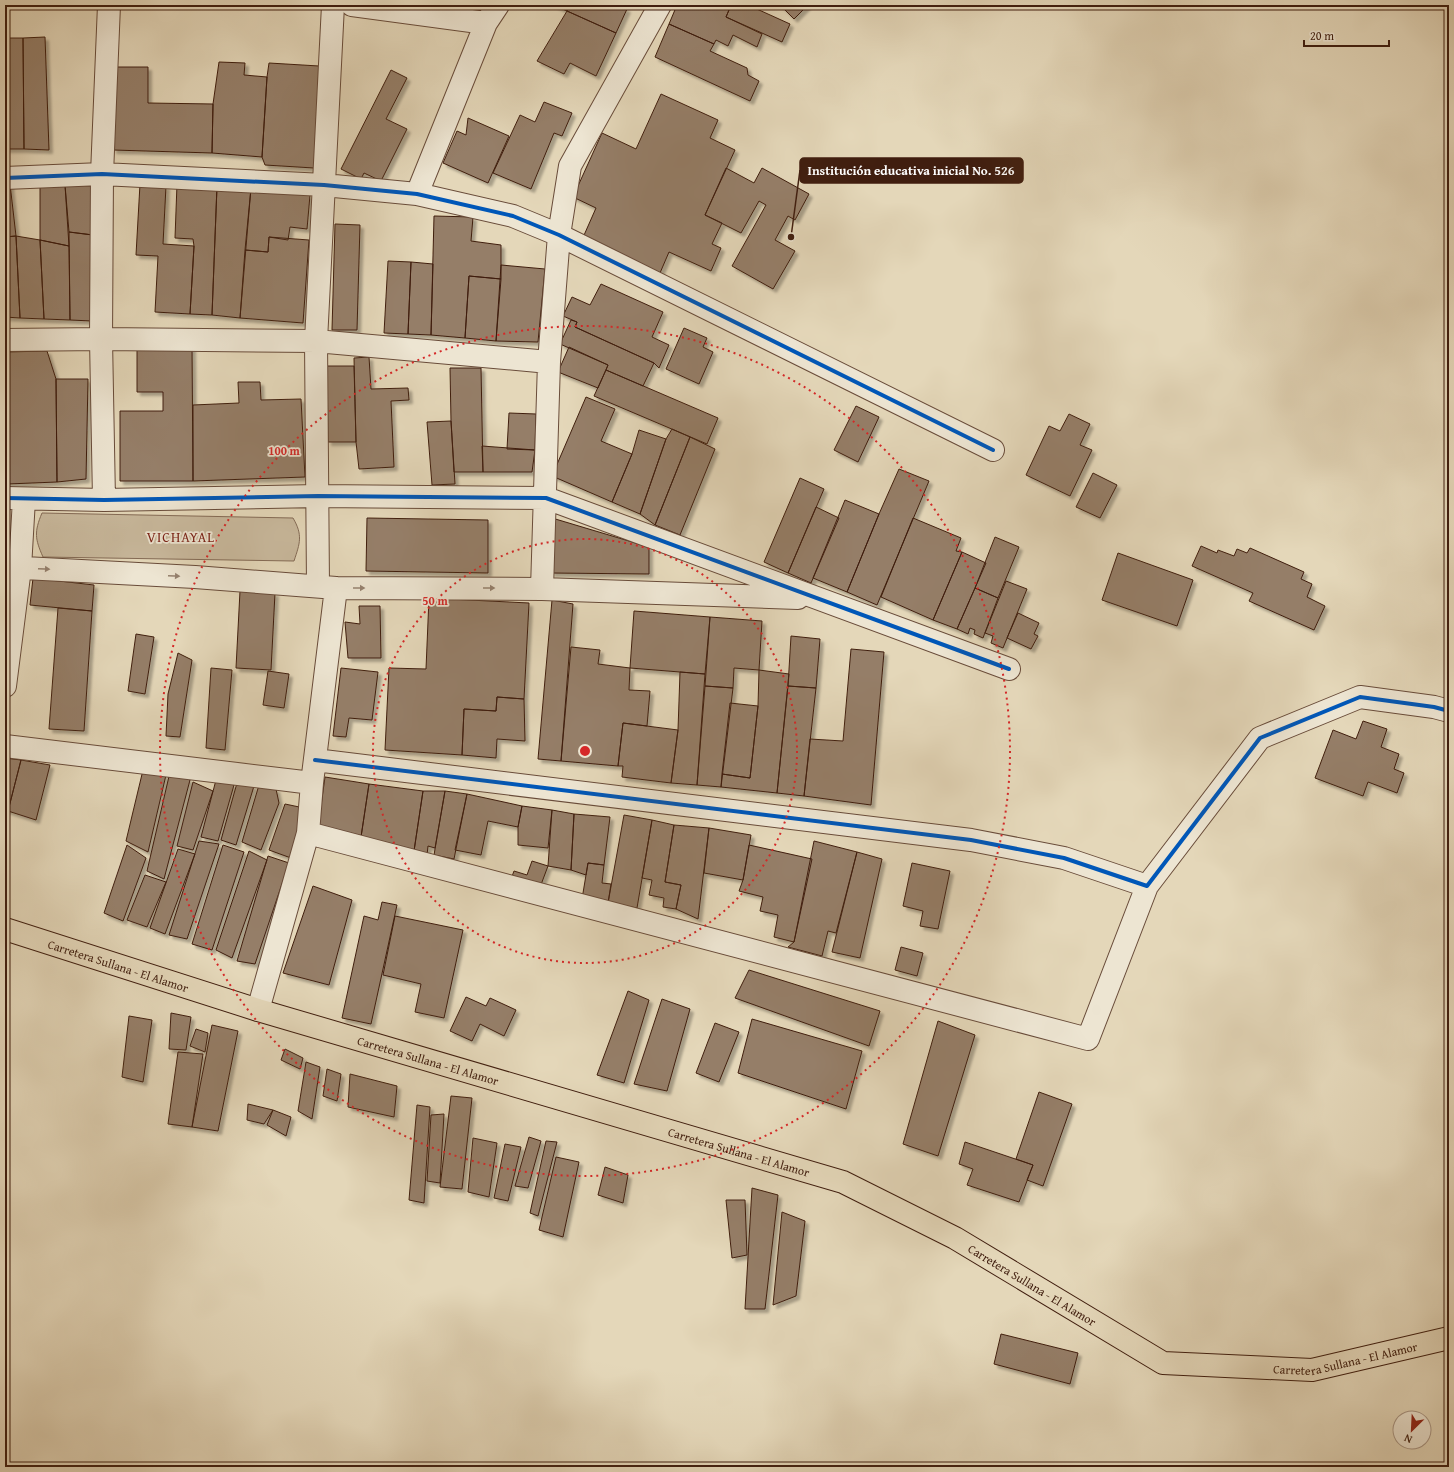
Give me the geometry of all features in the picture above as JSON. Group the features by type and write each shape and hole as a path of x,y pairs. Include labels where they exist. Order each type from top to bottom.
{"highway":[{"name":"Carretera Sullana - El Alamor","path":"5,929 258,1010 843,1182 955,1238 1163,1363 1312,1370 1449,1338"}],"street":[{"path":"104,500 101,338 102,174 109,5"},
{"path":"258,1010 308,833 315,760 327,587 318,496 316,341 333,5"},
{"path":"352,5 486,23"},
{"path":"417,194 486,23 498,5"},
{"path":"542,588 546,498 549,362 559,235 570,166 660,5"},
{"path":"5,178 102,174 324,185 417,194 513,216 559,235 992,450"},
{"path":"5,340 101,338 316,341 549,362"},
{"path":"5,686 12,568 14,499 104,500 318,496 546,498 1009,669"},
{"path":"12,568 195,577 327,587 542,588 817,598"},
{"path":"308,833 1088,1039 1147,886 1260,738 1360,697 1434,707 1449,711"},
{"path":"5,746 312,783"},
{"path":"315,760 971,840 1064,858 1147,886"}],"shaded area":[{"path":"42,513 293,518 298,529 300,539 294,561 43,557 36,535"}],"building":[{"path":"554,5 569,5 567,11"},
{"path":"569,5 618,5 627,9 616,33 567,11"},
{"path":"677,5 719,5 729,10 726,17 762,34 757,47 733,35 728,46 716,40 714,44 669,24"},
{"path":"719,5 748,5 790,24 782,42 726,17 729,10"},
{"path":"780,5 808,5 794,19"},
{"path":"567,11 616,33 596,76 570,63 564,74 537,61"},
{"path":"669,24 714,44 710,51 747,68 748,75 759,81 750,101 655,57"},
{"path":"45,37 49,150 24,149 23,38"},
{"path":"5,38 23,38 24,149 5,149"},
{"path":"219,62 245,63 244,75 267,77 262,157 212,153 213,104"},
{"path":"269,63 319,66 314,168 265,165 262,157"},
{"path":"115,67 148,67 148,103 213,104 212,153 113,150"},
{"path":"391,70 407,78 386,119 407,129 381,181 364,173 361,179 341,169"},
{"path":"661,94 718,120 710,138 735,150 705,215 722,223 712,244 721,248 711,271 669,252 657,280 581,242 596,208 573,197 602,133 636,149"},
{"path":"544,102 572,113 562,136 554,133 531,189 493,173 520,115 535,122"},
{"path":"468,118 509,136 488,183 443,163 457,131 466,135"},
{"path":"726,168 754,183 762,168 809,194 795,220 788,216 775,240 795,251 773,289 732,266 766,205 759,201 741,233 705,215"},
{"path":"92,183 93,235 69,232 65,185"},
{"path":"10,184 16,236 5,237 5,185"},
{"path":"40,184 65,185 69,246 40,240"},
{"path":"140,184 166,186 163,244 194,246 190,314 155,312 158,256 136,255"},
{"path":"177,184 217,186 212,315 190,314 194,246 193,239 175,238"},
{"path":"217,186 251,188 240,318 212,315"},
{"path":"251,188 310,195 307,229 290,227 288,240 269,237 268,252 245,250"},
{"path":"434,216 473,217 471,241 501,245 501,279 469,276 465,338 431,335"},
{"path":"335,224 360,225 357,330 332,330"},
{"path":"69,232 93,235 92,321 70,320"},
{"path":"16,236 40,240 44,319 20,318"},
{"path":"16,236 20,318 5,317 5,237"},
{"path":"269,237 309,240 303,323 240,318 245,250 268,252"},
{"path":"40,240 69,246 70,320 44,319"},
{"path":"388,261 411,262 408,334 384,333"},
{"path":"411,262 433,264 431,335 408,334"},
{"path":"501,265 545,269 538,342 496,341"},
{"path":"469,276 501,279 496,341 465,338"},
{"path":"601,284 663,312 652,337 669,345 659,368 654,363 575,327 577,322 563,316 572,297 590,305"},
{"path":"571,320 577,322 575,327 654,363 643,386 606,370 608,365 560,344"},
{"path":"684,328 707,338 703,347 713,352 699,384 666,369"},
{"path":"137,346 192,346 193,481 120,481 120,411 163,411 163,392 137,392"},
{"path":"569,347 608,365 598,388 558,372"},
{"path":"47,351 56,379 57,482 7,484 5,352"},
{"path":"369,357 371,389 408,388 409,400 391,401 394,467 359,469 356,442 354,358"},
{"path":"327,366 354,366 356,442 328,442"},
{"path":"450,368 481,368 483,472 454,472"},
{"path":"606,370 718,418 707,444 594,396"},
{"path":"56,379 88,379 86,479 57,482"},
{"path":"238,382 260,382 261,400 301,399 305,477 193,481 193,405 239,403"},
{"path":"586,397 615,409 601,441 632,454 612,502 552,476"},
{"path":"856,406 879,417 858,462 834,450"},
{"path":"509,413 536,414 535,450 507,449"},
{"path":"1069,414 1090,424 1080,445 1092,450 1070,496 1026,475 1049,426 1060,431"},
{"path":"451,421 455,484 432,485 427,422"},
{"path":"672,429 690,437 655,525 640,514 666,439"},
{"path":"639,430 666,439 640,514 612,502 632,454"},
{"path":"690,437 715,449 680,535 655,525"},
{"path":"5,444 7,484 5,484"},
{"path":"482,446 535,450 532,472 483,472"},
{"path":"899,469 929,481 877,605 847,592"},
{"path":"1093,473 1117,485 1100,518 1076,507"},
{"path":"800,478 824,489 788,573 764,562"},
{"path":"845,500 879,514 847,592 813,578"},
{"path":"816,507 839,518 811,583 788,573"},
{"path":"367,518 488,520 488,573 366,571"},
{"path":"552,518 649,547 649,574 551,573"},
{"path":"913,518 961,538 956,551 962,552 933,620 881,597"},
{"path":"995,537 1019,547 998,598 975,588"},
{"path":"1201,546 1217,553 1218,550 1234,556 1237,549 1247,553 1250,548 1304,572 1301,579 1312,584 1307,597 1325,606 1314,630 1249,601 1253,593 1192,566"},
{"path":"962,552 986,563 957,629 933,620"},
{"path":"1118,553 1193,580 1177,626 1102,600"},
{"path":"33,578 94,585 92,611 30,605"},
{"path":"1006,581 1027,589 1003,648 991,643 993,636 985,633"},
{"path":"975,588 998,598 983,638 974,634 975,630 970,628 968,634 957,629"},
{"path":"240,591 275,593 271,670 236,668"},
{"path":"429,598 529,603 524,699 497,697 496,711 464,709 462,755 385,750 389,668 426,669"},
{"path":"552,600 573,604 561,761 538,759"},
{"path":"359,606 380,606 381,658 348,658 345,622 360,624"},
{"path":"58,608 92,611 84,731 49,729"},
{"path":"634,611 710,617 705,674 630,668"},
{"path":"1018,613 1039,623 1034,634 1038,636 1031,649 1007,638"},
{"path":"710,617 762,621 759,670 734,668 733,688 705,686"},
{"path":"136,634 154,637 145,694 128,691"},
{"path":"791,636 820,639 816,688 788,686"},
{"path":"571,647 600,650 598,664 630,668 629,690 650,691 647,726 623,723 618,766 561,761"},
{"path":"851,649 884,652 871,805 804,796 810,739 843,741"},
{"path":"178,653 192,660 180,737 166,736 168,694"},
{"path":"211,668 232,670 225,750 206,748"},
{"path":"341,668 378,672 372,720 349,718 346,737 333,736"},
{"path":"759,670 789,674 777,793 721,787 722,774 750,778 758,706"},
{"path":"268,671 289,674 284,708 263,705"},
{"path":"680,672 705,674 697,785 671,783 678,730"},
{"path":"705,686 733,688 721,787 697,785"},
{"path":"788,686 816,688 804,796 777,793"},
{"path":"497,697 524,699 525,741 497,739 496,758 462,755 464,709 496,711"},
{"path":"730,703 758,706 750,778 722,774"},
{"path":"1363,721 1387,729 1381,747 1399,754 1394,769 1404,773 1397,793 1368,782 1363,796 1315,778 1333,730 1356,739"},
{"path":"623,723 678,730 671,783 622,777 623,766 618,766"},
{"path":"5,758 21,760 8,811 5,810"},
{"path":"21,760 50,765 36,820 8,811"},
{"path":"143,770 166,775 148,852 126,841"},
{"path":"170,772 190,780 164,879 147,871"},
{"path":"325,777 369,784 361,837 318,827"},
{"path":"216,780 234,785 218,841 201,837"},
{"path":"193,782 213,791 193,850 177,846"},
{"path":"237,783 254,786 236,845 221,840"},
{"path":"369,784 423,791 414,851 361,837"},
{"path":"259,785 276,789 279,803 261,850 242,842"},
{"path":"423,791 445,791 435,848 428,846 427,855 414,851"},
{"path":"445,791 467,794 454,859 434,855"},
{"path":"467,794 522,806 518,827 488,821 481,855 455,850"},
{"path":"285,804 304,808 291,858 269,850"},
{"path":"522,806 552,810 548,848 518,845 518,827"},
{"path":"552,810 574,814 571,870 548,866"},
{"path":"574,814 610,817 604,865 588,863 586,875 571,870"},
{"path":"624,815 652,820 637,908 608,903"},
{"path":"652,820 674,825 665,882 681,885 676,909 663,907 664,898 649,895 652,880 642,878"},
{"path":"674,825 709,828 698,919 676,909 681,885 665,882"},
{"path":"709,828 751,835 743,880 704,873"},
{"path":"199,841 219,844 187,939 169,935"},
{"path":"814,841 857,852 836,933 828,931 822,956 788,947 794,942"},
{"path":"127,845 146,858 123,921 104,913"},
{"path":"223,845 244,852 212,950 192,944"},
{"path":"749,845 812,859 794,942 774,937 778,915 760,911 763,897 739,891 743,880"},
{"path":"178,849 195,854 165,934 150,928"},
{"path":"249,851 267,860 232,958 216,950"},
{"path":"857,852 882,859 860,958 832,952"},
{"path":"268,856 289,863 255,964 237,961"},
{"path":"532,861 548,866 539,890 511,879 514,871 527,875"},
{"path":"588,863 604,865 602,883 611,884 608,903 582,899"},
{"path":"912,863 950,871 938,929 920,926 923,911 903,906"},
{"path":"145,875 166,882 147,927 127,920"},
{"path":"313,886 352,900 329,985 283,973"},
{"path":"382,902 397,905 371,1024 342,1018 364,916 378,920"},
{"path":"395,916 463,930 444,1018 415,1012 421,984 383,975"},
{"path":"901,947 923,953 917,976 895,970"},
{"path":"749,970 880,1011 869,1046 735,998"},
{"path":"628,991 649,1000 624,1083 597,1075"},
{"path":"466,997 486,1006 490,998 516,1010 504,1036 480,1024 472,1041 450,1031"},
{"path":"662,999 690,1009 667,1091 634,1084"},
{"path":"171,1013 191,1017 186,1050 169,1049"},
{"path":"129,1016 152,1020 143,1082 122,1077"},
{"path":"752,1019 862,1051 846,1109 738,1073"},
{"path":"938,1021 975,1035 938,1156 903,1144"},
{"path":"715,1023 739,1032 719,1082 696,1073"},
{"path":"212,1025 238,1031 218,1131 192,1127"},
{"path":"196,1029 208,1033 205,1052 190,1046"},
{"path":"285,1049 303,1058 300,1069 281,1060"},
{"path":"178,1052 203,1054 192,1127 168,1124"},
{"path":"306,1062 320,1067 312,1119 298,1111"},
{"path":"327,1069 341,1074 337,1101 323,1096"},
{"path":"350,1074 397,1086 394,1117 348,1107"},
{"path":"1039,1092 1072,1104 1043,1186 1027,1180 1033,1165 1016,1159"},
{"path":"451,1096 472,1098 462,1189 440,1187"},
{"path":"248,1104 273,1110 264,1124 247,1120"},
{"path":"417,1105 430,1107 424,1203 409,1200"},
{"path":"273,1110 291,1117 286,1136 267,1125"},
{"path":"444,1114 440,1183 427,1181 431,1115"},
{"path":"529,1137 541,1141 528,1188 515,1186"},
{"path":"473,1138 497,1143 489,1197 468,1192"},
{"path":"546,1141 557,1142 538,1216 530,1213"},
{"path":"965,1142 1033,1165 1019,1202 967,1185 973,1169 959,1164"},
{"path":"505,1144 521,1147 508,1201 494,1198"},
{"path":"556,1157 579,1162 563,1237 539,1230"},
{"path":"605,1167 628,1175 623,1203 598,1195"},
{"path":"752,1188 778,1195 765,1309 745,1309"},
{"path":"726,1200 745,1200 747,1255 732,1258"},
{"path":"782,1212 805,1221 796,1296 773,1305"},
{"path":"1001,1334 1078,1353 1070,1384 994,1364"}],"cycle path":[{"path":"5,178 102,174 324,185 417,194 513,216 559,235 993,450"},
{"path":"5,498 104,500 318,496 546,498 1009,669"},
{"path":"315,760 971,840 1064,858 1147,886 1260,738 1360,697 1434,707 1449,711"}],"place":[{"name":"Institución educativa inicial No. 526","path":"791,237"}],"district":[{"name":"VICHAYAL","path":"181,537"}]}
